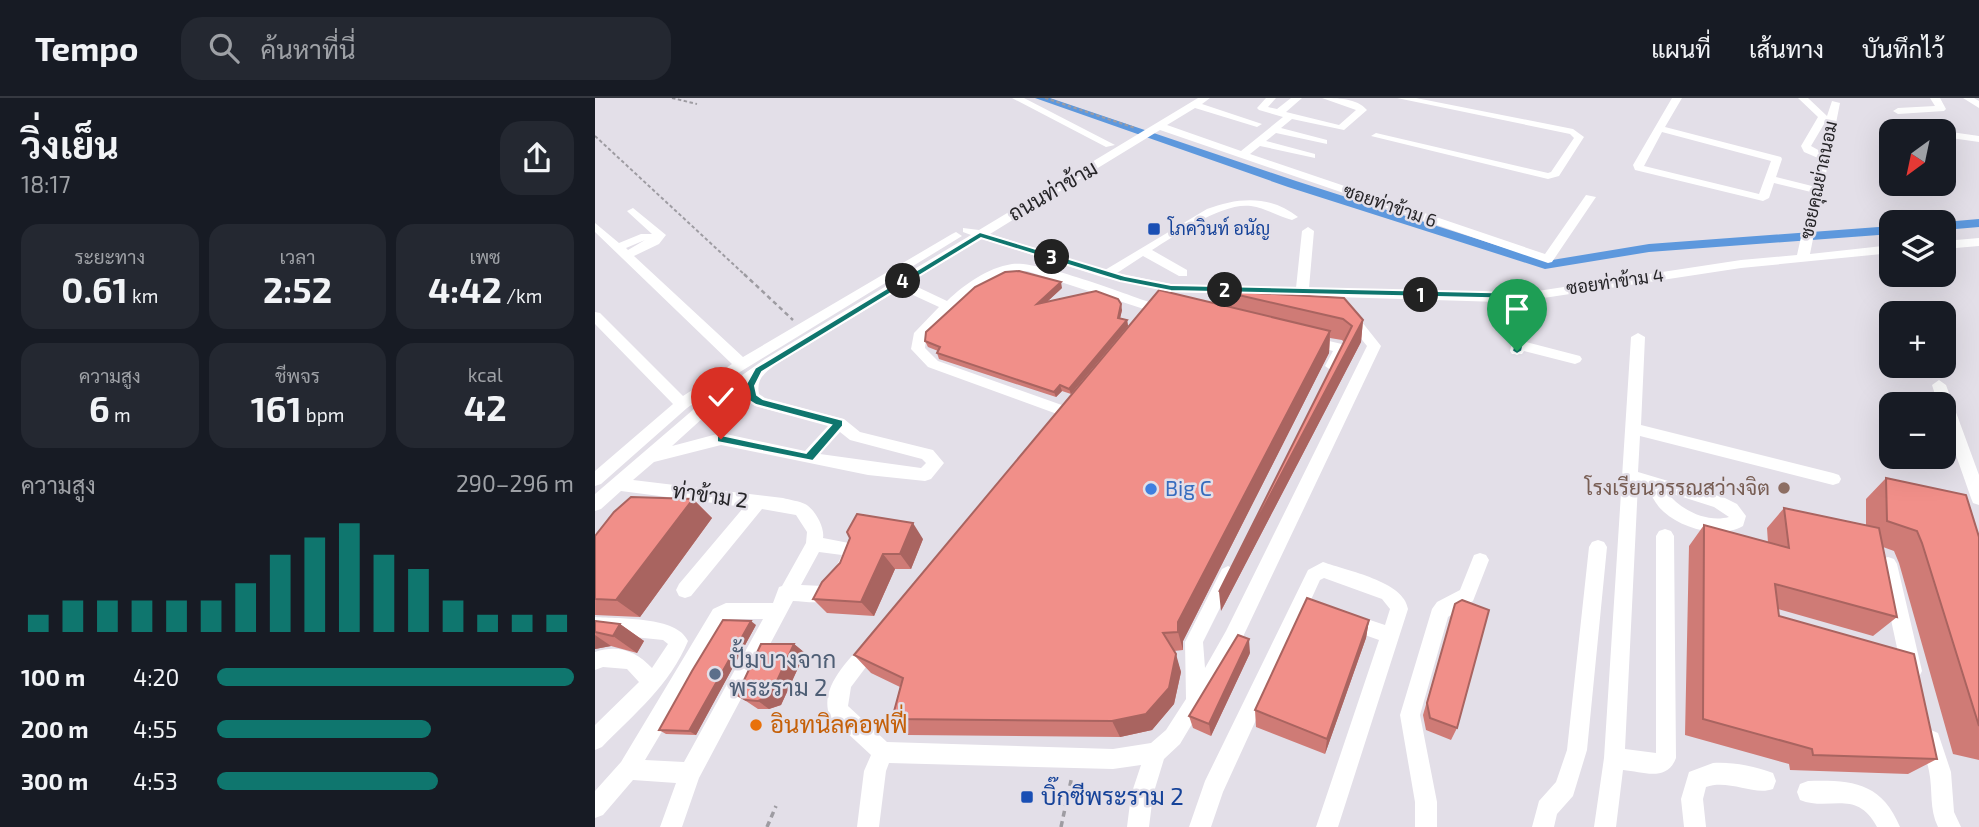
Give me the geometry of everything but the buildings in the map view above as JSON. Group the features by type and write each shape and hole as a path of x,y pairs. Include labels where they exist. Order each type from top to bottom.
{"street":[{"path":"1017,98 1110,145"},
{"name":"ถนนท่าข้าม","path":"599,469 682,404 801,327 973,232 1191,102 1205,98"},
{"path":"1271,98 1262,108 1306,108 1331,112 1306,108 1297,98"},
{"path":"1376,136 1548,176 1555,174 1579,137 1573,132 1402,98"},
{"path":"1661,123 1775,157 1778,160 1763,198 1757,199 1639,168 1638,165 1661,123 1677,98"},
{"path":"1803,98 1823,117 1806,146 1808,150 1823,156"},
{"path":"1898,111 1941,109 1935,98"},
{"path":"1968,98 1979,105"},
{"path":"1191,102 1257,124"},
{"name":"ถนนท่าข้าม","path":"595,505 637,465 699,413 758,370 899,284 973,232 1110,145 1145,131 1191,102"},
{"name":"ซอยคุณย่าถนอม","path":"1803,257 1835,103"},
{"path":"1241,156 1274,129 1306,108"},
{"path":"1661,123 1694,126"},
{"path":"1274,129 1323,142"},
{"name":"ซอยท่าข้าม 6","path":"1145,131 1241,156 1548,259 1590,197"},
{"path":"1957,136 1979,139"},
{"path":"1258,142 1311,156"},
{"path":"1770,179 1816,190"},
{"path":"1106,274 1233,203 1245,202 1292,217"},
{"path":"623,251 645,236 653,238 660,235 633,211"},
{"path":"595,226 741,364"},
{"path":"1302,290 1308,231"},
{"name":"ซอยท่าข้าม 4","path":"973,232 1106,274 1171,288 1531,296 1803,257 1879,250"},
{"path":"1956,244 1979,242"},
{"path":"1144,251 1183,273"},
{"path":"1068,413 928,360 918,349 919,336 949,307 982,281 1014,266 1028,267 1157,309 1245,307"},
{"path":"899,284 949,307"},
{"path":"1531,296 1518,348 1575,359"},
{"path":"1138,827 1142,795 1156,753 1173,737 1233,637 1374,346 1355,319 1343,312 1331,312"},
{"path":"595,316 682,404"},
{"path":"1287,335 1341,348 1323,385"},
{"path":"1605,827 1614,758 1638,337"},
{"path":"637,465 667,450 721,439 868,469 925,475 936,463 927,454 855,436 839,423 760,402 752,397 750,386 758,370"},
{"path":"1940,385 1979,498"},
{"path":"809,458 839,423"},
{"path":"1632,428 1833,479"},
{"path":"1630,475 1652,484"},
{"name":"ท่าข้าม 2","path":"617,484 802,510 816,531 814,544"},
{"path":"685,590 757,503"},
{"path":"649,505 684,509"},
{"path":"1614,758 1649,765 1661,764 1666,758 1665,536"},
{"path":"595,807 628,769 721,613 781,602 827,594 835,587 851,552 846,548 814,544 781,602 690,773 671,827"},
{"path":"1543,827 1547,809 1565,788 1577,750 1598,547"},
{"path":"1196,701 1194,642 1237,556"},
{"path":"1426,827 1426,802 1410,715 1439,615 1443,608 1467,595 1480,560"},
{"path":"1888,564 1916,687"},
{"path":"1200,827 1213,789 1316,609 1314,575 1329,571 1395,598 1399,610 1327,827"},
{"path":"1316,609 1390,635"},
{"path":"595,625 667,632 679,641 676,651 651,681 595,740"},
{"path":"885,632 842,683 837,710 883,752 1113,759 1156,753"},
{"path":"1884,656 1909,662"},
{"path":"595,661 603,658 632,660 651,681"},
{"path":"1927,725 1940,772 1943,814 1950,827"},
{"path":"868,827 875,771 883,752"},
{"path":"628,769 690,773"},
{"path":"1695,827 1692,799 1697,780 1708,774 1728,774 1765,780"},
{"path":"1808,792 1849,791 1867,797 1879,807 1889,827"}],"path":[{"path":"672,98 697,104"},
{"path":"1045,98 1145,131"},
{"path":"595,136 801,327"},
{"path":"1061,827 1075,762"},
{"path":"767,827 776,806"}],"waterway":[{"path":"1040,98 1292,184 1545,265 1649,248 1879,231"},
{"path":"1956,225 1979,223"}],"place":[{"name":"โภควินท์ อนัญ","path":"1154,229"},
{"name":"โรงเรียนวรรณสว่างจิต","path":"1784,488"},
{"name":"Big C","path":"1151,489"},
{"name":"ปั้มบางจาก พระราม 2","path":"715,674"},
{"name":"อินทนิลคอฟฟี่","path":"756,725"},
{"name":"บิ๊กซีพระราม 2","path":"1027,797"}],"route":[{"path":"721,439 809,458 839,423 772,407 752,397 750,386 758,370 980,234 1123,279 1171,288 1500,298 1531,296 1517,351"}]}
